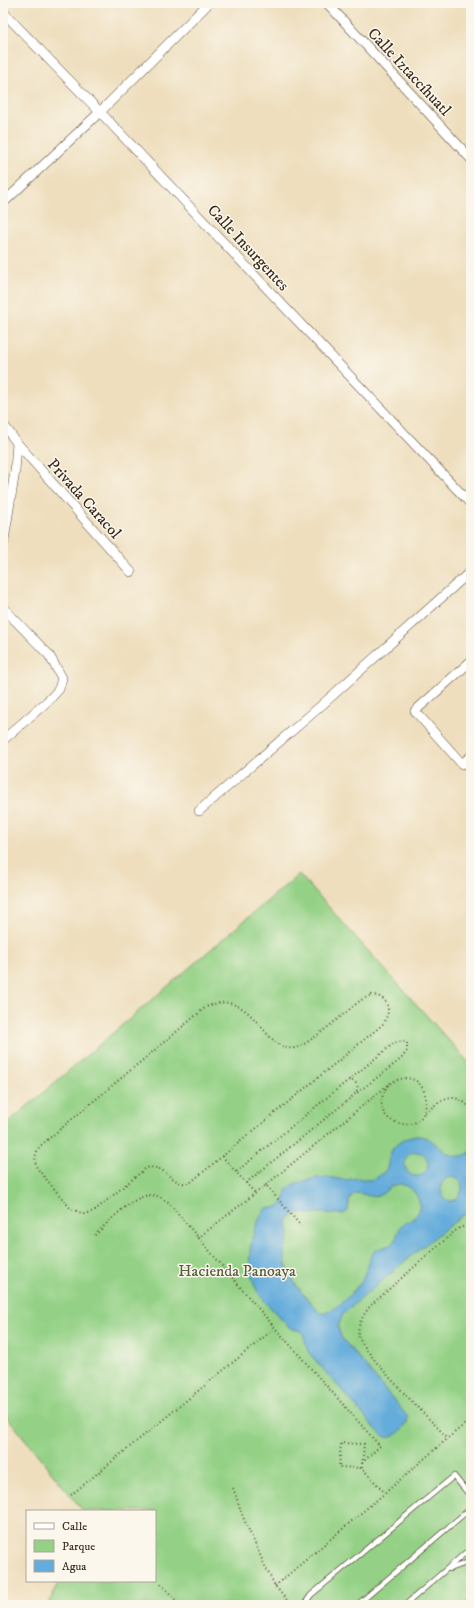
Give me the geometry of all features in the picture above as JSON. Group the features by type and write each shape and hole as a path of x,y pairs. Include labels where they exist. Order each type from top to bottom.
{"street":[{"path":"3,203 100,112 209,3"},
{"name":"Calle Iztaccíhuatl","path":"327,3 471,159"},
{"name":"Calle Insurgentes","path":"3,12 100,112 471,504"},
{"name":"Privada Caracol","path":"3,424 17,443 131,572"},
{"path":"3,546 15,471 17,443"},
{"path":"199,811 324,704 471,571"},
{"path":"3,606 6,611 49,655 62,678 59,689 50,699 3,740"},
{"path":"471,661 415,711 462,764 471,756"}],"lane":[{"path":"306,1605 306,1602 311,1595 454,1476 471,1497"},
{"path":"357,1605 471,1508"},
{"path":"405,1605 471,1548"},
{"path":"443,1572 471,1561"},
{"path":"465,1605 471,1600"}],"path":[{"path":"377,996 385,1001 388,1014 382,1025 222,1156 195,1179 186,1183 176,1181 162,1169 154,1167 146,1168 94,1210 84,1214 74,1211 69,1207 40,1172 35,1163 37,1151 44,1143 210,1005 228,1003 239,1006 248,1013 279,1045 292,1048 307,1042 366,997 377,996"},
{"path":"236,1172 394,1043 403,1041 407,1044 407,1051 401,1059 352,1096"},
{"path":"198,1238 266,1185 396,1079 412,1079 419,1083 424,1089 428,1102 422,1116"},
{"path":"246,1183 357,1092 357,1084 351,1080 346,1082"},
{"path":"389,1084 381,1097 382,1105 385,1113 390,1119 403,1124 417,1120 437,1103 450,1098 459,1099 471,1109"},
{"path":"222,1156 255,1193"},
{"path":"266,1185 301,1226"},
{"path":"95,1235 133,1201 139,1198 151,1195 157,1196 168,1202 275,1328 380,1446 362,1463"},
{"path":"448,1438 394,1382 361,1342 358,1334 359,1325 363,1316 371,1305 455,1231 461,1227 471,1226"},
{"path":"71,1495 275,1328"},
{"path":"275,1586 471,1419"},
{"path":"362,1468 339,1467 341,1443 364,1444 362,1468 385,1493"},
{"path":"233,1488 243,1517 275,1586 291,1605"},
{"path":"161,1584 180,1605"}],"green space":[{"name":"Hacienda Panoaya","path":"299,874 471,1065 471,1605 48,1605 59,1582 156,1582 156,1510 82,1510 3,1412 3,1127"}],"water":[{"path":"414,1136 426,1138 449,1154 455,1156 462,1156 471,1152 471,1213 463,1215 411,1256 343,1314 338,1327 341,1337 408,1417 406,1424 397,1434 386,1437 373,1426 308,1352 303,1333 298,1330 291,1329 259,1294 251,1273 250,1250 255,1228 266,1208 276,1208 279,1206 285,1199 286,1190 296,1183 328,1177 344,1180 357,1178 370,1180 378,1177 386,1170 390,1154 398,1143","holes":["413,1152 420,1153 428,1160 427,1170 418,1176 411,1175 405,1166 407,1157","454,1176 460,1180 462,1185 459,1196 450,1201 446,1199 441,1190 443,1182","400,1184 405,1186 414,1192 418,1197 418,1213 412,1220 401,1225 393,1243 374,1252 366,1272 356,1288 338,1306 325,1313 320,1313 296,1285 288,1269 285,1252 289,1234 287,1223 288,1219 297,1213 343,1214 348,1211 349,1200 353,1195 359,1193 374,1197 384,1193"]}]}
